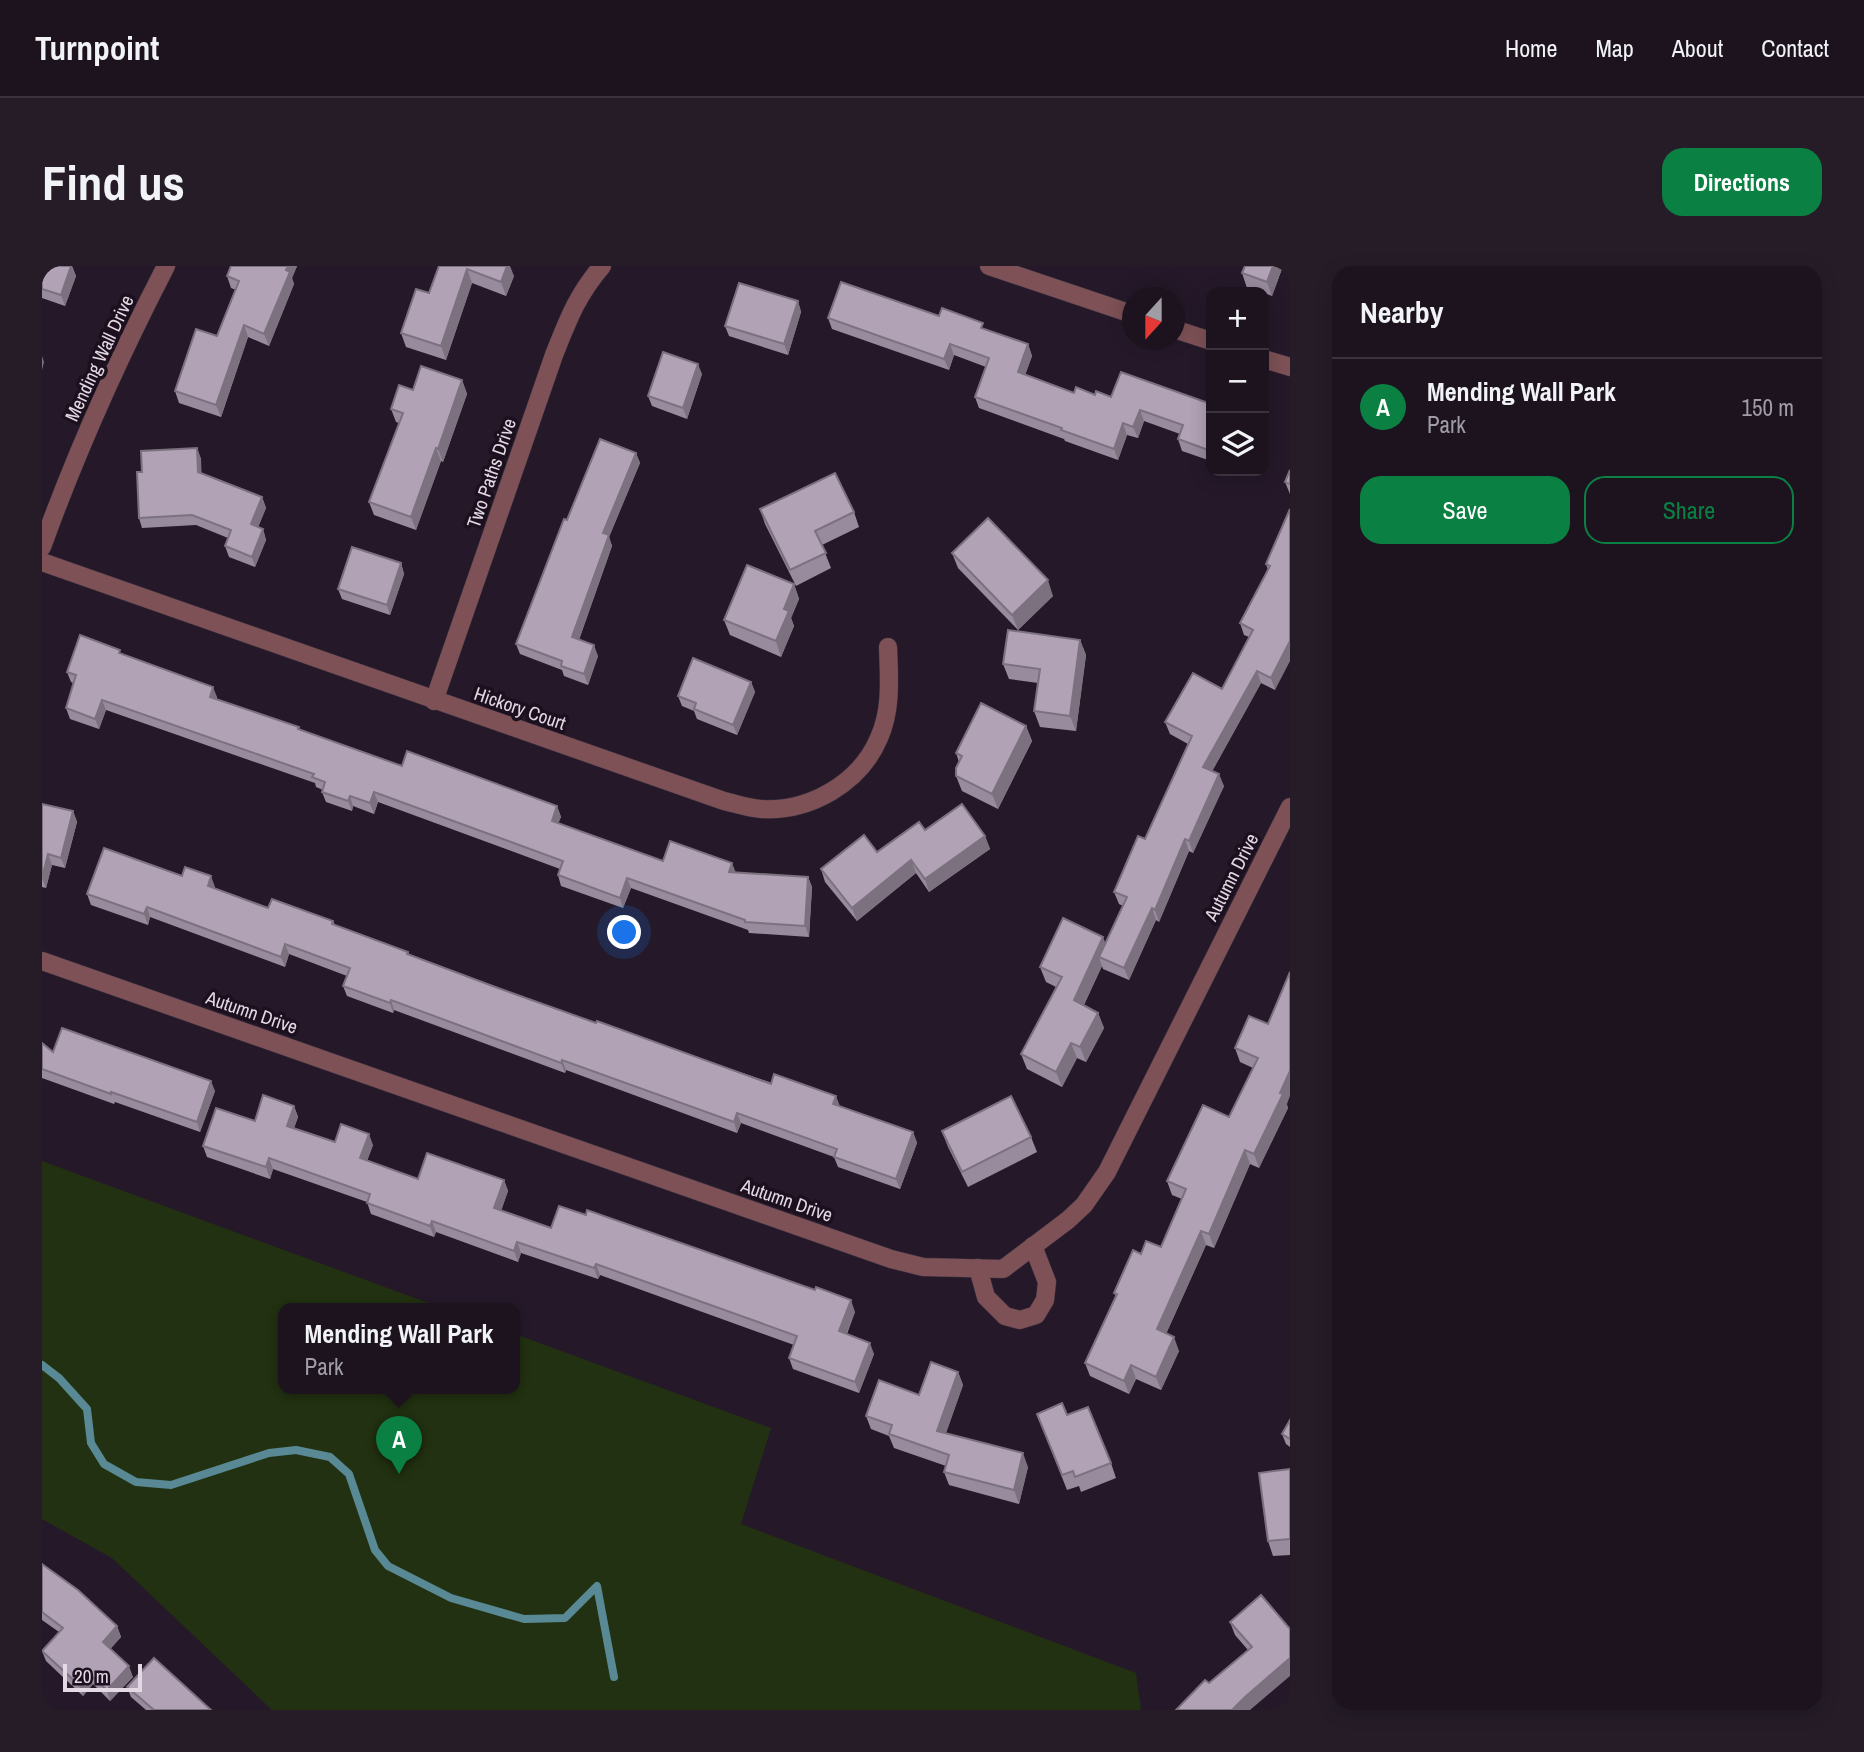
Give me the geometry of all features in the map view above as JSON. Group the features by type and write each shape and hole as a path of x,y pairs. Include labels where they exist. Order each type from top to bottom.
{"street":[{"name":"Mending Wall Drive","path":"42,547 102,397 166,266"},
{"name":"Two Paths Drive","path":"434,701 554,355 576,302 602,266"},
{"path":"989,266 1122,311"},
{"path":"1185,332 1206,339"},
{"path":"1269,361 1290,368"},
{"name":"Hickory Court","path":"42,562 434,701 745,807 780,808 816,800 841,786 860,768 880,738 886,715 889,691 888,647"},
{"name":"Autumn Drive","path":"42,961 891,1259 923,1266 1003,1269 1068,1220 1084,1205 1107,1172 1290,807"},
{"path":"978,1268 985,1297 1005,1316 1020,1320 1036,1315 1045,1300 1047,1282 1033,1246"}],"green space":[{"path":"42,1161 428,1303 278,1303 278,1394 520,1394 520,1336 771,1428 741,1524 1136,1673 1141,1710 272,1710 112,1558 42,1519"}],"building":[{"path":"42,266 71,266 61,295 42,289"},
{"path":"231,266 288,266 286,270 290,272 264,334 244,325 216,405 175,391 196,329 217,336 239,281 227,276"},
{"path":"439,266 507,266 501,282 467,269 441,346 401,333 416,289 429,293"},
{"path":"1245,266 1273,266 1267,282 1242,273"},
{"path":"841,282 939,316 942,308 983,323 981,328 1028,344 1018,372 1074,393 1076,387 1095,395 1096,391 1111,397 1121,372 1206,402 1206,449 1178,439 1183,425 1140,410 1133,427 1123,423 1114,449 975,397 989,358 950,344 944,359 828,318"},
{"path":"739,283 798,301 784,344 725,326"},
{"path":"663,352 698,364 683,408 648,396"},
{"path":"421,366 462,380 411,517 369,502 403,413 391,409 399,385 413,390"},
{"path":"600,439 636,453 603,533 609,535 572,637 594,645 584,674 561,666 562,661 516,644 564,519 567,520"},
{"path":"197,448 198,472 262,497 251,524 263,529 252,557 225,546 231,530 192,515 139,518 137,472 142,472 141,451"},
{"path":"1290,470 1290,484 1285,482"},
{"path":"835,473 854,512 815,531 826,553 790,570 760,509"},
{"path":"1290,509 1290,641 1271,678 1257,671 1203,767 1219,774 1189,841 1185,839 1155,910 1152,908 1124,968 1099,957 1127,897 1114,892 1138,836 1145,839 1192,736 1165,722 1193,673 1222,689 1253,630 1240,623 1270,566 1266,564"},
{"path":"988,518 1048,580 1012,615 952,553"},
{"path":"352,547 401,563 387,605 338,589"},
{"path":"747,565 794,584 784,609 789,611 776,641 724,620"},
{"path":"1008,630 1080,640 1070,716 1034,711 1040,669 1003,664"},
{"path":"80,635 120,650 119,653 213,687 210,697 299,727 298,729 402,766 407,751 557,806 552,821 663,861 670,841 732,863 729,872 808,877 805,926 745,922 627,878 620,898 558,875 563,861 374,792 370,803 350,796 348,801 322,792 325,782 312,777 314,774 102,700 95,719 66,708 76,675 67,672"},
{"path":"693,658 751,682 733,725 694,709 696,703 678,696"},
{"path":"981,703 1026,726 992,794 956,776 956,768 962,756 956,753"},
{"path":"42,804 73,811 61,858 48,854 42,878"},
{"path":"962,804 985,836 925,879 911,860 852,908 821,869 864,835 877,852 919,822 925,830"},
{"path":"104,848 182,876 185,867 211,876 208,886 268,908 272,899 498,988 771,1084 774,1074 836,1096 833,1104 913,1132 896,1179 834,1157 837,1149 737,1113 734,1122 562,1060 561,1063 391,1000 390,1003 343,986 350,968 285,944 281,957 147,907 144,914 87,894"},
{"path":"1063,918 1103,937 1074,1000 1098,1013 1080,1047 1071,1043 1056,1072 1021,1054 1062,977 1040,967"},
{"path":"1290,972 1290,1071 1280,1093 1283,1094 1254,1154 1245,1150 1209,1234 1201,1231 1157,1329 1174,1337 1156,1377 1131,1365 1124,1381 1085,1363 1117,1294 1114,1293 1133,1250 1141,1254 1146,1241 1161,1247 1186,1189 1167,1181 1203,1105 1229,1117 1258,1058 1235,1048 1249,1016 1268,1024"},
{"path":"62,1028 211,1081 197,1122 42,1069 42,1043 53,1052"},
{"path":"263,1095 294,1106 287,1126 335,1142 341,1124 369,1134 360,1158 418,1179 427,1153 504,1180 494,1208 551,1228 559,1206 586,1215 587,1210 815,1290 816,1287 851,1300 839,1331 870,1343 855,1382 789,1358 797,1336 596,1264 594,1268 517,1242 514,1251 432,1221 430,1226 367,1203 370,1194 269,1158 266,1167 203,1146 216,1108 255,1121"},
{"path":"1011,1096 1031,1137 962,1172 942,1131"},
{"path":"931,1362 958,1372 937,1431 1023,1453 1014,1490 944,1472 949,1455 889,1434 892,1425 866,1416 879,1380 919,1395"},
{"path":"1062,1403 1067,1415 1088,1407 1111,1463 1075,1477 1073,1471 1062,1475 1037,1414"},
{"path":"1290,1420 1290,1439 1282,1434"},
{"path":"1290,1469 1290,1539 1268,1541 1259,1473"},
{"path":"42,1564 78,1590 117,1626 103,1642 129,1666 107,1690 89,1674 79,1685 42,1651 63,1628 42,1612"},
{"path":"1261,1595 1290,1629 1290,1658 1232,1710 1176,1710 1205,1680 1209,1683 1252,1647 1230,1622"},
{"path":"154,1658 211,1710 152,1710 127,1687"}],"waterway":[{"path":"42,1365 59,1378 87,1409 91,1443 104,1464 136,1482 171,1485 269,1453 296,1450 330,1457 349,1474 375,1550 388,1566 451,1598 524,1619 565,1618 597,1586 614,1677"}],"place":[{"name":"Mending Wall Park","path":"399,1474"}]}
